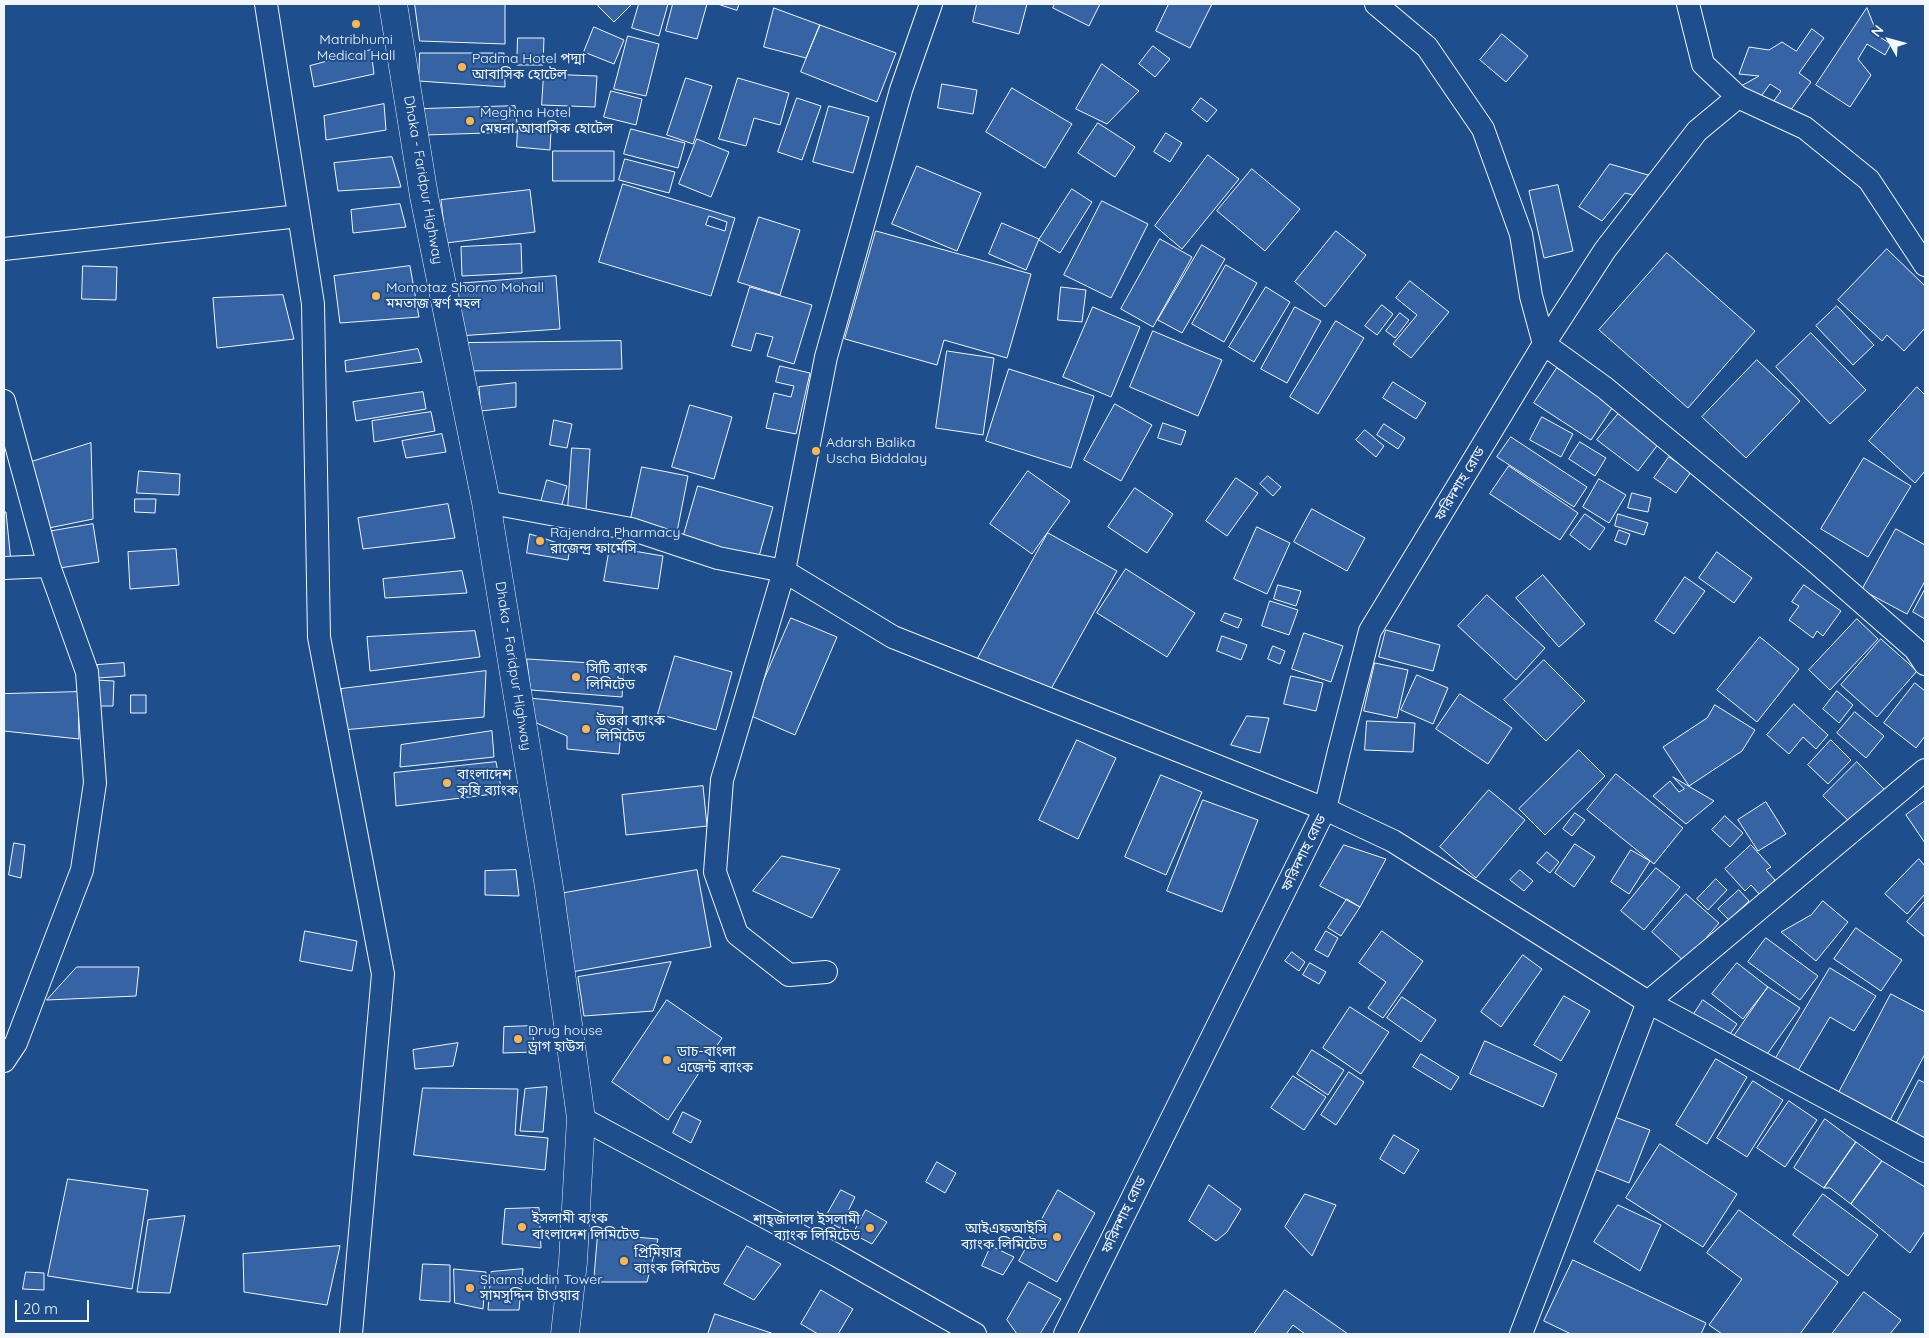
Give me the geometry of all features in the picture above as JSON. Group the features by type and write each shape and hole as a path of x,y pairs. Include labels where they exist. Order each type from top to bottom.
{"highway":[{"name":"Dhaka - Faridpur Highway","path":"393,4 424,196 486,502 549,887 581,1118 572,1262 564,1334"}],"street":[{"path":"266,4 313,304 319,637 383,974 351,1334"},
{"path":"826,972 789,975 737,934 715,872 722,780 784,571 826,357 901,90 931,4"},
{"path":"1376,4 1427,47 1483,129 1521,234 1531,296 1544,344 1605,388 1818,564 1915,649 1925,664"},
{"path":"1688,4 1703,64 1738,97 1805,128 1869,180 1925,265"},
{"name":"ফরিদশাহ রোড","path":"1064,1334 1326,809 1339,750 1370,631 1544,344 1605,250 1697,130 1738,97"},
{"path":"4,249 299,216"},
{"path":"4,401 49,566 87,672 95,783 82,870 16,1043 4,1061"},
{"path":"486,502 631,529 718,558 784,571 893,637 1326,809 1393,841 1648,1002 1925,1151"},
{"path":"4,568 49,566"},
{"path":"1521,1334 1648,1002 1925,770"},
{"path":"581,1118 836,1255 975,1334"}],"building":[{"path":"415,4 505,4 505,44 420,41"},
{"path":"600,4 632,4 614,22 598,6"},
{"path":"639,4 668,4 659,36 632,28"},
{"path":"673,4 707,4 697,39 666,31"},
{"path":"718,4 739,4 737,10"},
{"path":"977,4 1027,4 1019,34 973,22"},
{"path":"1055,4 1100,4 1089,26 1053,8"},
{"path":"1169,4 1212,4 1190,48 1156,31"},
{"path":"774,8 820,25 806,58 764,47"},
{"path":"1867,8 1878,36 1891,44 1885,55 1867,44 1858,59 1871,75 1850,107 1816,85"},
{"path":"820,25 896,53 877,102 801,72"},
{"path":"594,27 624,40 614,64 584,52"},
{"path":"1812,29 1824,38 1799,73 1811,82 1790,111 1771,105 1781,91 1770,84 1759,99 1741,86 1759,76 1739,74 1749,47 1769,50 1782,42 1796,51"},
{"path":"1502,34 1528,56 1506,82 1480,60"},
{"path":"628,36 659,44 646,96 614,89"},
{"path":"518,38 544,38 543,65 517,65"},
{"path":"1153,46 1170,59 1155,77 1139,64"},
{"path":"371,50 374,74 314,87 310,66"},
{"name":"Padma Hotel পদ্মা আবাসিক হোটেল","path":"420,53 504,53 505,87 419,81"},
{"path":"1102,64 1139,91 1107,124 1076,109"},
{"path":"544,74 597,76 595,107 542,105"},
{"path":"686,78 712,86 693,144 667,135"},
{"path":"738,78 789,93 780,125 754,118 746,146 719,139"},
{"path":"942,84 977,90 973,114 938,108"},
{"path":"1012,88 1072,124 1045,168 986,132"},
{"path":"611,91 642,99 636,125 604,117"},
{"path":"797,98 821,106 802,160 778,152"},
{"path":"1201,98 1217,110 1207,122 1192,110"},
{"path":"384,104 386,130 326,140 324,116"},
{"name":"Meghna Hotel মেঘনা আবাসিক হোটেল","path":"515,106 518,132 425,135 423,109"},
{"path":"829,106 869,117 853,173 813,162"},
{"path":"1098,123 1135,147 1115,177 1078,153"},
{"path":"518,128 551,130 550,150 517,147"},
{"path":"631,129 685,143 678,168 624,154"},
{"path":"1166,133 1182,143 1170,162 1154,152"},
{"path":"697,139 729,152 711,197 679,184"},
{"path":"553,151 614,151 614,181 553,181"},
{"path":"1208,155 1239,179 1182,249 1155,226"},
{"path":"392,157 401,187 338,191 334,163"},
{"path":"625,159 675,172 669,193 619,180"},
{"path":"1610,164 1655,177 1640,197 1625,193 1602,221 1579,207"},
{"path":"917,166 981,193 957,251 892,224"},
{"path":"1252,169 1300,209 1265,251 1217,211"},
{"path":"623,184 735,218 711,296 599,262"},
{"path":"1558,185 1573,251 1544,258 1529,191"},
{"path":"1072,189 1092,202 1060,253 1039,240"},
{"path":"530,190 535,232 446,243 441,200"},
{"path":"1102,201 1148,224 1111,298 1064,275"},
{"path":"400,204 406,227 353,233 351,210"},
{"path":"709,216 727,222 725,231 706,225"},
{"path":"759,217 800,230 780,295 738,282"},
{"path":"1002,223 1039,239 1026,270 989,254"},
{"path":"876,231 1031,274 1007,358 944,340 937,365 845,339"},
{"path":"1336,231 1366,255 1325,307 1295,282"},
{"path":"1160,239 1192,257 1153,327 1121,309"},
{"path":"521,244 522,273 462,276 461,247"},
{"path":"1202,245 1225,259 1182,333 1158,320"},
{"path":"1887,249 1925,286 1925,328 1904,351 1887,335 1882,341 1838,300"},
{"path":"1667,253 1755,331 1688,408 1599,330"},
{"path":"1226,265 1257,283 1224,342 1192,324"},
{"path":"83,266 117,267 116,300 82,299"},
{"name":"Momotaz Shorno Mohall মমতাজ স্বর্ণ মহল","path":"410,266 419,317 340,323 334,276"},
{"path":"556,276 560,329 458,336 455,284"},
{"path":"1410,281 1449,312 1411,358 1393,344 1417,315 1396,298"},
{"path":"750,287 812,305 794,364 767,356 773,337 756,333 751,351 732,346"},
{"path":"1061,287 1086,290 1082,322 1058,320"},
{"path":"1266,287 1290,302 1254,362 1229,347"},
{"path":"283,295 294,339 217,348 213,298"},
{"path":"1382,305 1393,314 1377,335 1365,326"},
{"path":"1837,306 1874,345 1853,365 1816,326"},
{"path":"1093,307 1140,327 1111,397 1063,377"},
{"path":"1295,307 1321,321 1287,383 1261,369"},
{"path":"1400,313 1409,320 1395,338 1386,331"},
{"path":"1336,321 1364,338 1318,414 1290,397"},
{"path":"1153,331 1222,360 1198,416 1130,387"},
{"path":"1811,333 1866,390 1830,424 1776,367"},
{"path":"621,341 622,369 466,371 466,343"},
{"path":"418,349 422,362 346,372 345,361"},
{"path":"947,351 994,358 983,435 936,428"},
{"path":"1757,360 1800,401 1746,458 1702,417"},
{"path":"780,366 810,373 796,434 766,428 774,393 791,397 794,386 776,382"},
{"path":"1557,368 1614,405 1591,440 1534,403"},
{"path":"1009,369 1094,396 1071,468 986,441"},
{"path":"1393,382 1426,403 1416,419 1383,398"},
{"path":"516,383 516,407 481,411 479,387"},
{"path":"1917,387 1925,395 1925,471 1915,483 1869,441"},
{"path":"423,392 426,409 356,421 353,402"},
{"path":"1115,404 1152,425 1121,481 1084,460"},
{"path":"690,405 732,417 714,479 672,467"},
{"path":"431,412 435,431 374,442 372,421"},
{"path":"1619,413 1659,443 1638,471 1597,440"},
{"path":"1542,417 1573,434 1561,457 1530,440"},
{"path":"554,420 572,424 567,448 550,445"},
{"path":"1163,423 1186,431 1181,445 1158,438"},
{"path":"1384,424 1405,438 1398,449 1377,435"},
{"path":"1365,430 1384,446 1376,457 1356,440"},
{"path":"442,434 446,452 406,458 402,441"},
{"path":"1511,437 1587,487 1574,507 1497,457"},
{"path":"1580,442 1606,458 1595,476 1569,459"},
{"path":"91,443 93,519 44,529 25,464"},
{"path":"572,448 590,449 586,510 568,509"},
{"path":"1669,457 1691,472 1676,493 1654,478"},
{"path":"1864,458 1911,486 1868,557 1821,529"},
{"path":"1509,466 1578,513 1560,540 1490,494"},
{"path":"642,467 688,476 677,532 630,523"},
{"path":"139,471 180,474 179,495 137,493"},
{"path":"1028,471 1070,501 1032,554 990,524"},
{"path":"1268,476 1281,487 1273,496 1260,484"},
{"path":"1236,478 1258,493 1227,536 1206,521"},
{"path":"1599,479 1626,495 1609,523 1583,507"},
{"path":"547,480 567,486 561,508 541,502"},
{"path":"698,486 773,507 758,560 683,538"},
{"path":"1135,488 1173,514 1147,553 1108,527"},
{"path":"1632,493 1651,498 1648,512 1628,508"},
{"path":"135,499 156,499 155,513 135,512"},
{"path":"448,504 455,538 363,549 358,518"},
{"path":"1312,509 1365,538 1347,571 1294,542"},
{"path":"4,512 6,512 11,562 4,562"},
{"path":"1585,514 1605,528 1590,550 1570,535"},
{"path":"1618,514 1648,523 1644,535 1615,526"},
{"path":"93,524 99,562 53,569 47,532"},
{"path":"1257,527 1290,543 1267,594 1234,579"},
{"path":"1896,529 1925,545 1925,581 1907,614 1862,590"},
{"path":"1619,530 1630,534 1626,545 1615,541"},
{"path":"1048,533 1117,571 1047,696 978,658"},
{"name":"Rajendra Pharmacy রাজেন্দ্র ফার্মেসি","path":"530,534 570,547 568,560 527,553"},
{"path":"610,547 663,556 658,589 604,581"},
{"path":"176,549 179,585 130,589 128,552"},
{"path":"1717,552 1752,578 1734,603 1699,578"},
{"path":"1126,569 1195,613 1167,657 1097,613"},
{"path":"462,571 467,593 385,598 383,579"},
{"path":"1543,575 1585,624 1559,647 1516,598"},
{"path":"1685,577 1705,591 1674,634 1655,621"},
{"path":"1278,585 1301,591 1296,606 1274,599"},
{"path":"1804,585 1841,611 1823,636 1817,631 1813,638 1789,620 1799,606 1792,602"},
{"path":"1925,589 1925,619 1913,612"},
{"path":"1487,595 1545,648 1516,680 1458,626"},
{"path":"1270,601 1298,610 1289,635 1262,626"},
{"path":"1225,613 1242,619 1238,628 1221,621"},
{"path":"791,618 837,637 795,735 749,715"},
{"path":"1857,619 1878,639 1830,690 1809,670"},
{"path":"1386,630 1440,645 1433,671 1379,657"},
{"path":"475,631 480,657 370,671 367,637"},
{"path":"1304,633 1343,646 1331,682 1292,669"},
{"path":"1222,636 1247,645 1241,660 1217,651"},
{"path":"1760,637 1799,669 1757,722 1717,690"},
{"path":"1881,639 1917,671 1877,717 1841,685"},
{"path":"1273,646 1285,651 1280,664 1268,659"},
{"path":"675,656 732,672 716,730 658,714"},
{"name":"সিটি ব্যাংক লিমিটেড","path":"527,659 624,665 622,697 531,690"},
{"path":"1544,660 1585,701 1546,741 1504,700"},
{"path":"124,663 125,676 98,678 97,665"},
{"path":"1375,663 1408,670 1397,718 1364,711"},
{"path":"486,671 484,717 343,730 341,689"},
{"path":"1417,675 1448,688 1433,724 1401,710"},
{"path":"1291,676 1323,683 1316,711 1284,704"},
{"path":"96,680 114,681 113,706 96,706"},
{"path":"1915,683 1925,691 1925,736 1916,748 1884,723"},
{"path":"1837,691 1853,705 1839,723 1823,709"},
{"path":"78,692 79,739 4,731 4,694"},
{"path":"1460,694 1512,728 1488,764 1436,729"},
{"path":"131,695 146,695 146,713 131,713"},
{"name":"উত্তরা ব্যাংক লিমিটেড","path":"529,698 623,707 619,754 567,749 567,736 534,722"},
{"path":"1794,704 1828,735 1816,749 1803,737 1789,754 1767,735"},
{"path":"1715,705 1755,730 1742,751 1689,786 1663,747 1707,718"},
{"path":"1855,712 1884,736 1866,758 1837,733"},
{"path":"1247,716 1269,718 1260,753 1231,745"},
{"path":"1367,721 1415,723 1413,752 1365,750"},
{"path":"492,731 494,757 400,767 401,745"},
{"path":"1077,740 1116,758 1078,839 1039,820"},
{"path":"1831,740 1851,760 1828,784 1808,765"},
{"path":"1579,750 1605,776 1545,835 1519,809"},
{"name":"বাংলাদেশ কৃষি ব্যাংক","path":"496,762 502,793 396,806 394,773"},
{"path":"1857,762 1885,790 1852,824 1823,796"},
{"path":"1616,774 1683,828 1654,864 1587,810"},
{"path":"1161,775 1202,792 1166,875 1125,857"},
{"path":"1673,777 1714,801 1686,824 1653,796 1670,781 1679,792 1684,789"},
{"path":"703,786 707,826 626,835 622,795"},
{"path":"1489,790 1525,820 1476,878 1440,847"},
{"path":"1203,800 1258,820 1222,912 1167,891"},
{"path":"1925,801 1925,843 1906,815"},
{"path":"1766,802 1786,834 1758,851 1738,820"},
{"path":"1575,813 1585,820 1572,836 1563,829"},
{"path":"1725,816 1743,833 1730,847 1712,830"},
{"path":"14,843 25,845 21,878 9,875"},
{"path":"1575,844 1595,857 1574,887 1555,873"},
{"path":"1344,845 1386,859 1360,907 1320,886"},
{"path":"1751,845 1771,867 1766,870 1775,880 1760,895 1751,885 1745,891 1725,869"},
{"path":"1631,850 1650,861 1629,894 1611,882"},
{"path":"1547,852 1559,862 1550,873 1537,863"},
{"path":"782,856 840,869 812,918 753,891"},
{"path":"1919,859 1925,866 1925,894 1907,914 1885,894"},
{"path":"1656,868 1680,887 1644,930 1621,911"},
{"path":"516,870 519,896 485,895 485,871"},
{"path":"697,870 711,947 566,973 553,895"},
{"path":"1520,870 1533,881 1524,891 1510,880"},
{"path":"1716,879 1727,890 1708,910 1697,899"},
{"path":"1739,890 1749,901 1729,920 1718,909"},
{"path":"1686,894 1719,923 1685,962 1652,932"},
{"path":"1347,899 1360,907 1341,936 1328,928"},
{"path":"1823,901 1848,922 1816,961 1781,932 1811,915"},
{"path":"1925,901 1925,937 1907,922"},
{"path":"1856,928 1902,960 1881,991 1834,959"},
{"path":"305,931 357,941 352,971 300,961"},
{"path":"1326,931 1338,938 1328,957 1315,950"},
{"path":"1382,931 1423,961 1383,1018 1368,1008 1386,982 1359,963"},
{"path":"1766,938 1818,976 1800,1000 1748,962"},
{"path":"1292,952 1305,962 1299,971 1285,961"},
{"path":"1523,955 1542,969 1501,1027 1481,1012"},
{"path":"671,962 653,1011 584,1016 578,977"},
{"path":"1310,963 1326,972 1319,984 1303,975"},
{"path":"1737,963 1768,987 1743,1019 1712,994"},
{"path":"77,967 139,967 136,996 47,1000"},
{"path":"1830,968 1876,996 1854,1031 1830,1017 1796,1074 1774,1061"},
{"path":"1768,987 1800,1008 1765,1057 1730,1042"},
{"path":"1891,994 1925,1012 1925,1054 1887,1126 1836,1098"},
{"path":"1564,996 1590,1011 1561,1061 1534,1045"},
{"path":"1402,997 1436,1020 1421,1042 1387,1018"},
{"name":"ডাচ-বাংলা এজেন্ট ব্যাংক","path":"667,1000 722,1038 668,1120 612,1082"},
{"path":"1703,1000 1737,1024 1726,1040 1692,1017"},
{"path":"1350,1007 1389,1032 1361,1074 1323,1048"},
{"name":"Drug house ড্রাগ হাউস","path":"532,1026 535,1052 503,1053 504,1027"},
{"path":"1485,1041 1557,1074 1543,1107 1470,1074"},
{"path":"458,1043 453,1066 415,1069 413,1050"},
{"path":"1312,1050 1344,1070 1328,1095 1297,1074"},
{"path":"1421,1054 1459,1077 1451,1090 1413,1067"},
{"path":"1716,1059 1747,1077 1707,1144 1676,1125"},
{"path":"1349,1072 1364,1082 1336,1125 1321,1115"},
{"path":"1293,1076 1326,1097 1304,1130 1271,1108"},
{"path":"1919,1080 1925,1083 1925,1147 1893,1130"},
{"path":"1753,1081 1783,1100 1747,1157 1717,1138"},
{"path":"547,1087 543,1132 520,1131 525,1089"},
{"path":"423,1088 518,1089 515,1135 548,1138 545,1170 414,1155"},
{"path":"1789,1101 1817,1120 1785,1167 1757,1148"},
{"path":"683,1112 701,1121 691,1143 673,1133"},
{"path":"1612,1116 1650,1130 1629,1183 1592,1168"},
{"path":"1825,1119 1856,1142 1824,1188 1794,1168"},
{"path":"1394,1135 1419,1150 1404,1174 1380,1159"},
{"path":"1856,1142 1882,1161 1851,1204 1830,1188 1824,1188"},
{"path":"1660,1144 1737,1194 1703,1247 1626,1198"},
{"path":"1882,1161 1925,1187 1925,1231 1910,1253 1851,1204"},
{"path":"937,1162 956,1173 945,1193 926,1182"},
{"path":"68,1179 148,1190 132,1289 48,1276"},
{"path":"1209,1185 1241,1209 1227,1232 1216,1241 1189,1221"},
{"path":"841,1190 855,1197 840,1228 824,1220"},
{"name":"আইএফআইসি ব্যাংক লিমিটেড","path":"1058,1190 1095,1213 1057,1282 1019,1261"},
{"path":"1305,1194 1336,1205 1312,1256 1285,1227"},
{"path":"1823,1194 1878,1235 1848,1276 1793,1235"},
{"path":"1618,1205 1661,1225 1640,1271 1594,1242"},
{"name":"ইসলামী ব্যংক বাংলাদেশ লিমিটেড","path":"539,1208 541,1248 502,1244 505,1209"},
{"name":"শাহ্জালাল ইসলামী ব্যাংক লিমিটেড","path":"866,1210 887,1222 872,1244 853,1234"},
{"path":"1739,1210 1838,1282 1800,1334 1722,1334 1709,1325 1742,1279 1707,1253"},
{"path":"185,1216 170,1293 137,1292 148,1220"},
{"name":"প্রিমিয়ার ব্যাংক লিমিটেড","path":"598,1234 658,1239 647,1282 594,1282"},
{"path":"340,1246 327,1305 244,1292 243,1254"},
{"path":"747,1246 781,1264 754,1300 724,1284"},
{"path":"991,1246 1014,1257 1003,1275 982,1266"},
{"path":"1573,1260 1706,1323 1701,1334 1571,1334 1544,1321"},
{"path":"423,1264 450,1265 450,1302 420,1300"},
{"name":"Shamsuddin Tower সামসুদ্দিন টাওয়ার","path":"454,1269 486,1272 483,1309 455,1303"},
{"path":"523,1269 519,1310 488,1310 491,1272"},
{"path":"26,1272 44,1273 44,1290 23,1289"},
{"path":"1029,1282 1061,1299 1040,1334 1017,1334 1007,1320"},
{"path":"821,1290 853,1309 838,1334 818,1334 801,1324"},
{"path":"1285,1290 1348,1334 1305,1334 1293,1325 1286,1334 1254,1334"},
{"path":"1864,1292 1901,1320 1890,1334 1832,1334"},
{"path":"715,1314 774,1334 708,1334"}],"place":[{"name":"Matribhumi Medical Hall","path":"356,24"},
{"name":"Padma Hotel পদ্মা আবাসিক হোটেল","path":"462,67"},
{"name":"Meghna Hotel মেঘনা আবাসিক হোটেল","path":"470,121"},
{"name":"Momotaz Shorno Mohall মমতাজ স্বর্ণ মহল","path":"376,296"},
{"name":"Adarsh Balika Uscha Biddalay","path":"816,451"},
{"name":"Rajendra Pharmacy রাজেন্দ্র ফার্মেসি","path":"540,541"},
{"name":"সিটি ব্যাংক লিমিটেড","path":"576,677"},
{"name":"উত্তরা ব্যাংক লিমিটেড","path":"586,729"},
{"name":"বাংলাদেশ কৃষি ব্যাংক","path":"447,783"},
{"name":"Drug house ড্রাগ হাউস","path":"518,1039"},
{"name":"ডাচ-বাংলা এজেন্ট ব্যাংক","path":"667,1060"},
{"name":"ইসলামী ব্যংক বাংলাদেশ লিমিটেড","path":"522,1227"},
{"name":"শাহ্জালাল ইসলামী ব্যাংক লিমিটেড","path":"870,1228"},
{"name":"আইএফআইসি ব্যাংক লিমিটেড","path":"1057,1237"},
{"name":"প্রিমিয়ার ব্যাংক লিমিটেড","path":"624,1261"},
{"name":"Shamsuddin Tower সামসুদ্দিন টাওয়ার","path":"470,1288"}]}
